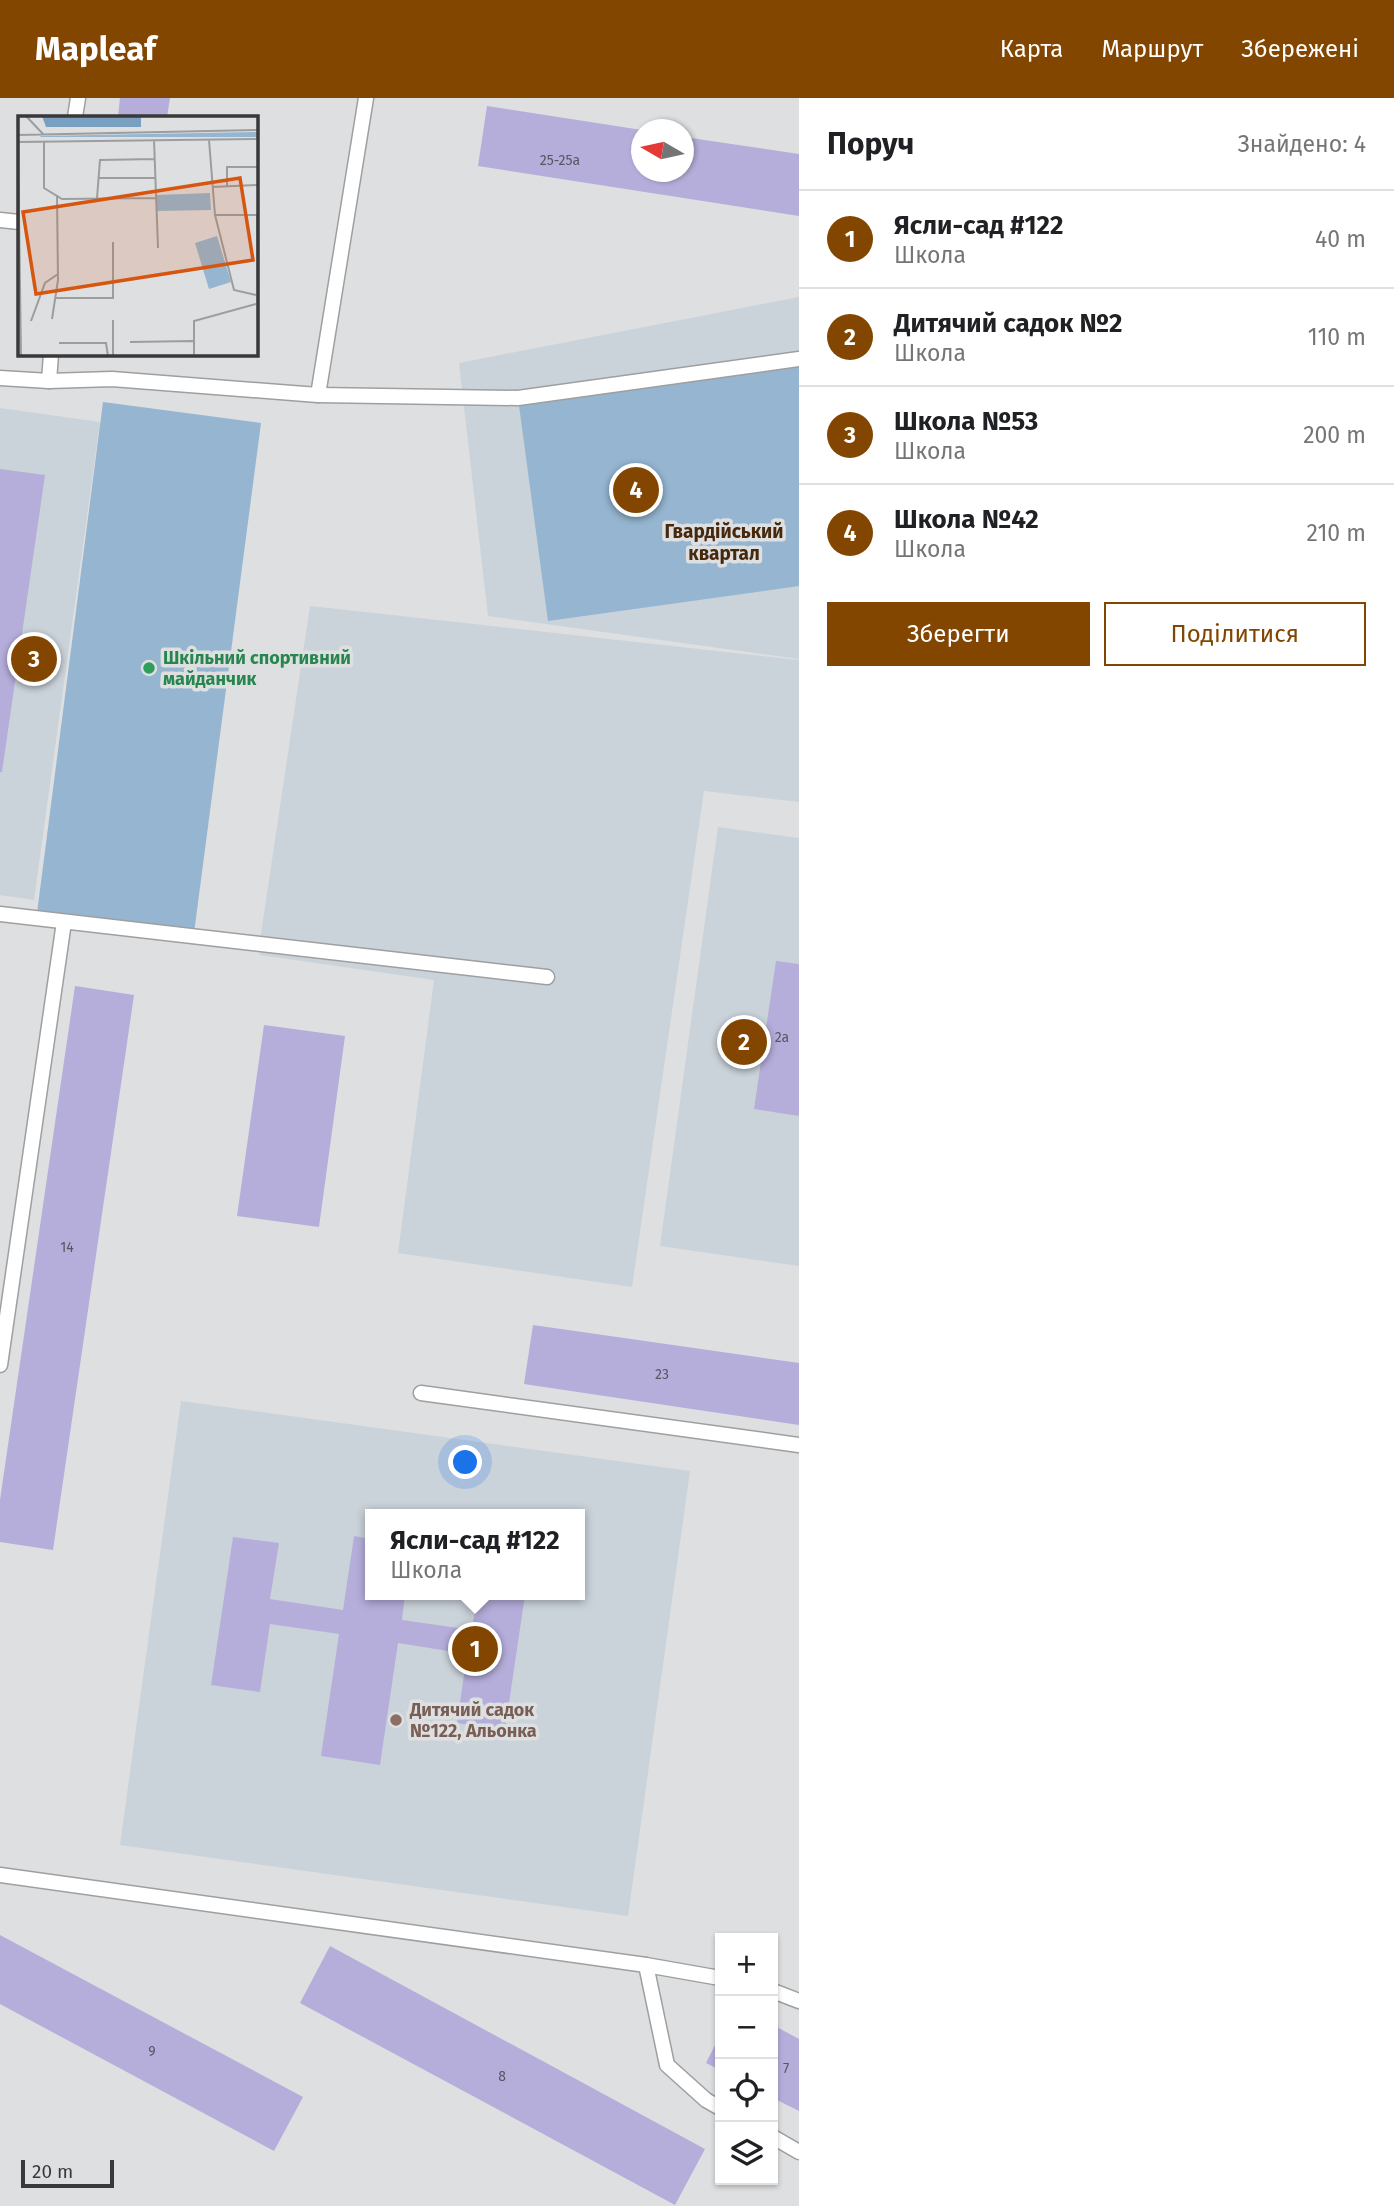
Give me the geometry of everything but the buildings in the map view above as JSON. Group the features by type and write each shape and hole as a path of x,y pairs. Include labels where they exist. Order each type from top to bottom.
{"lane":[{"path":"75,116 78,98"},
{"path":"318,395 366,98"},
{"path":"0,220 18,222"},
{"path":"49,381 51,355"},
{"path":"0,378 49,381 112,379 318,395 518,398 799,359"},
{"path":"0,914 547,976"},
{"path":"0,1365 64,922"},
{"path":"421,1393 799,1445"},
{"path":"0,1875 646,1965 715,1977"},
{"path":"646,1965 667,2064 706,2101 715,2106"},
{"path":"778,1993 799,2001"},
{"path":"778,2140 799,2151"}],"shaded area":[{"path":"799,297 799,659 488,616 459,363"},
{"path":"799,359 799,586 548,621 518,398"},
{"name":"Шкільний спортивний майданчик","path":"103,402 261,423 194,933 37,913"},
{"path":"0,408 100,422 34,900 0,895"},
{"path":"310,606 799,660 799,802 704,791 632,1287 398,1253 434,980 260,955 259,947"},
{"path":"718,827 799,838 799,1266 660,1246"},
{"name":"Дитячий садок №122, Альонка","path":"181,1401 690,1471 628,1916 120,1845"}],"place":[{"name":"Школа №42","path":"636,490"},
{"name":"Школа №53","path":"34,659"},
{"name":"Шкільний спортивний майданчик","path":"149,668"},
{"name":"Дитячий садок №2","path":"744,1042"},
{"name":"Ясли-сад #122","path":"475,1649"},
{"name":"Дитячий садок №122, Альонка","path":"396,1720"}],"district":[{"name":"Гвардійський квартал","path":"724,542"}]}
